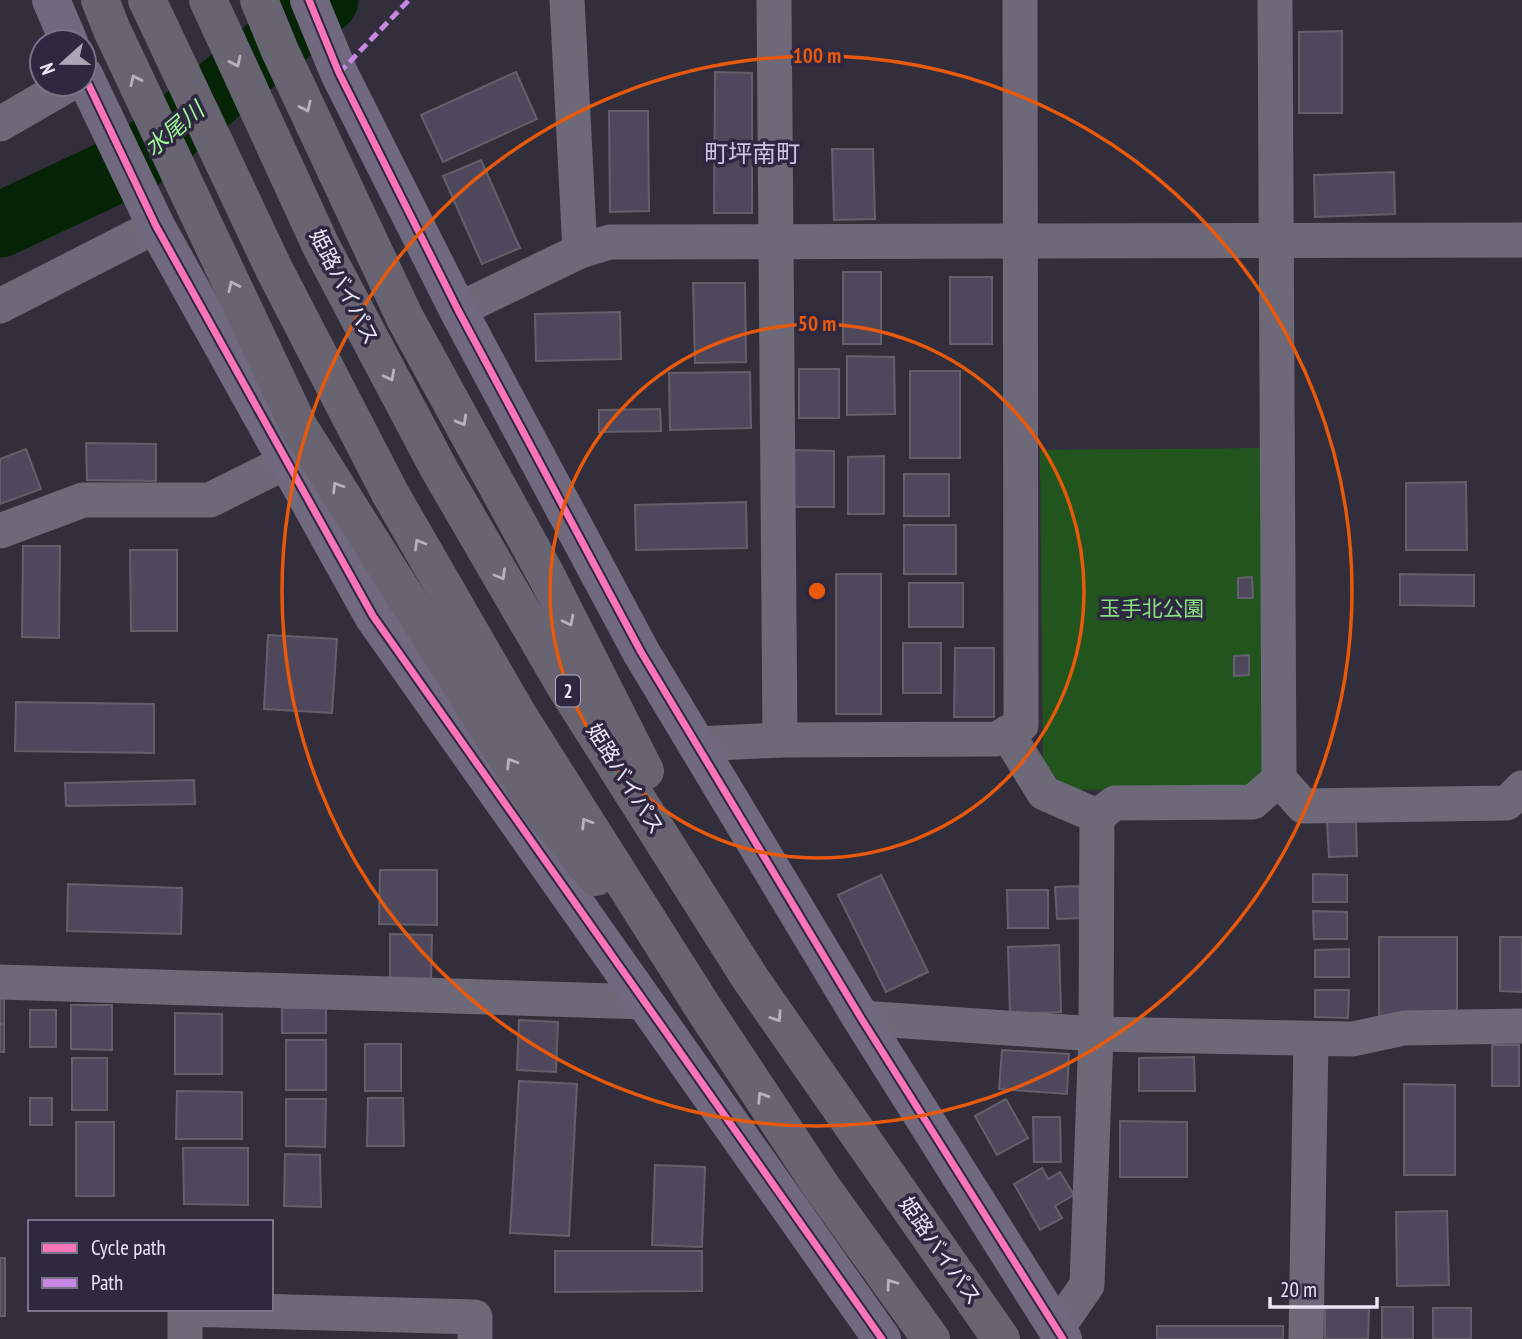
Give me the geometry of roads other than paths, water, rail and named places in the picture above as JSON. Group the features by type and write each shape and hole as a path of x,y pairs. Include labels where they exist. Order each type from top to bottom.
{"highway":[{"path":"100,0 111,30 300,429 535,802 704,1009"},
{"path":"148,0 274,270 391,495 518,715 704,1009 821,1186 931,1339"},
{"name":"姫路バイパス","path":"208,0 321,246 439,469 564,684 750,978 1002,1339"},
{"path":"259,0 280,51 405,318 546,575 750,978"}],"street":[{"path":"51,0 63,28"},
{"path":"309,0 339,73 458,310 641,652 862,1018 1059,1334 1087,1285 1096,1034 1097,816"},
{"path":"568,0 580,251"},
{"path":"774,0 780,740"},
{"path":"696,744 780,740 997,739 1021,725 1020,0"},
{"path":"1275,0 1279,779 1303,806 1507,803 1522,788"},
{"path":"0,124 45,98"},
{"path":"95,98 156,226 373,616 882,1339"},
{"path":"0,306 156,226"},
{"path":"458,310 580,251 610,242 1522,240"},
{"path":"0,531 83,500 210,500 286,462"},
{"path":"1007,733 1044,793 1097,816"},
{"path":"1097,816 1115,803 1253,802 1279,779"},
{"path":"0,982 646,1002"},
{"path":"862,1018 1096,1034 1353,1040 1404,1028 1522,1026"},
{"path":"1306,1339 1311,1039"},
{"path":"185,1311 185,1339"},
{"path":"258,1311 475,1317 475,1339"}],"waterway":[{"name":"水尾川","path":"0,225 136,161 326,0"}],"district":[{"name":"町坪南町","path":"752,154"}],"park label":[{"name":"玉手北公園","path":"1152,609"}]}
